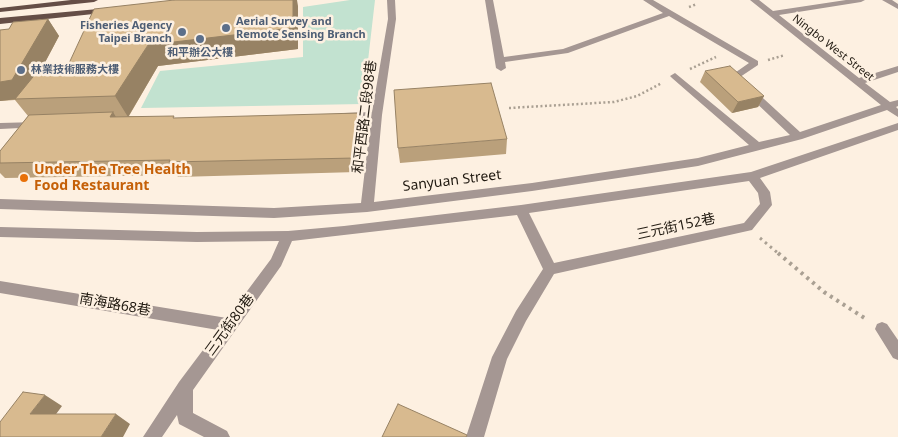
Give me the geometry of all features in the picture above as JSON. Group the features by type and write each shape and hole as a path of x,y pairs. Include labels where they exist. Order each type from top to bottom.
{"main road":[{"path":"0,10 94,0"},
{"path":"0,21 117,10"}],"street":[{"name":"和平西路二段98巷","path":"367,207 377,115 392,19 390,0"},
{"path":"489,0 501,64 565,51 669,14"},
{"path":"647,0 755,63 734,77 798,136"},
{"name":"Ningbo West Street","path":"754,0 858,82 893,104 898,114"},
{"path":"772,14 862,0"},
{"path":"886,0 898,7"},
{"path":"858,82 898,69"},
{"path":"675,76 758,147"},
{"name":"Sanyuan Street","path":"0,204 274,213 367,207 523,188 698,162 798,136 893,104"},
{"path":"338,116 377,115"},
{"path":"0,126 50,125"},
{"path":"0,232 197,237 288,236 344,231 521,210 752,176 898,126"},
{"path":"748,227 766,205 764,192 752,176"},
{"path":"475,437 500,357 521,316 550,269 521,210"},
{"name":"三元街152巷","path":"550,269 748,227"},
{"name":"三元街80巷","path":"152,437 276,262 288,236"},
{"name":"南海路68巷","path":"0,287 231,325"},
{"path":"882,329 898,354"},
{"path":"185,388 185,418 221,437"}],"path":[{"path":"509,108 614,102 637,96 730,50"},
{"path":"748,227 824,292 882,329"}],"green space":[{"path":"350,0 375,0 363,104 141,108 160,71 303,57 303,7"}],"building":[{"path":"174,0 293,0 293,28 148,45 115,96 15,99 37,72 65,72 94,9"},
{"path":"48,19 12,80 0,82 0,30 9,29 13,22"},
{"path":"730,66 764,96 738,102 705,71"},
{"path":"491,83 507,139 398,148 394,90"},
{"path":"113,112 110,117 174,116 173,118 360,113 355,158 0,163 0,151 29,115"},
{"path":"23,392 45,395 30,414 116,414 101,437 0,437 0,422"},
{"path":"398,404 467,435 466,437 382,437"}],"place":[{"name":"Aerial Survey and Remote Sensing Branch","path":"226,28"},
{"name":"Fisheries Agency Taipei Branch","path":"182,32"},
{"name":"和平辦公大樓","path":"200,39"},
{"name":"林業技術服務大樓","path":"21,70"},
{"name":"Under The Tree Health Food Restaurant","path":"24,178"}]}
